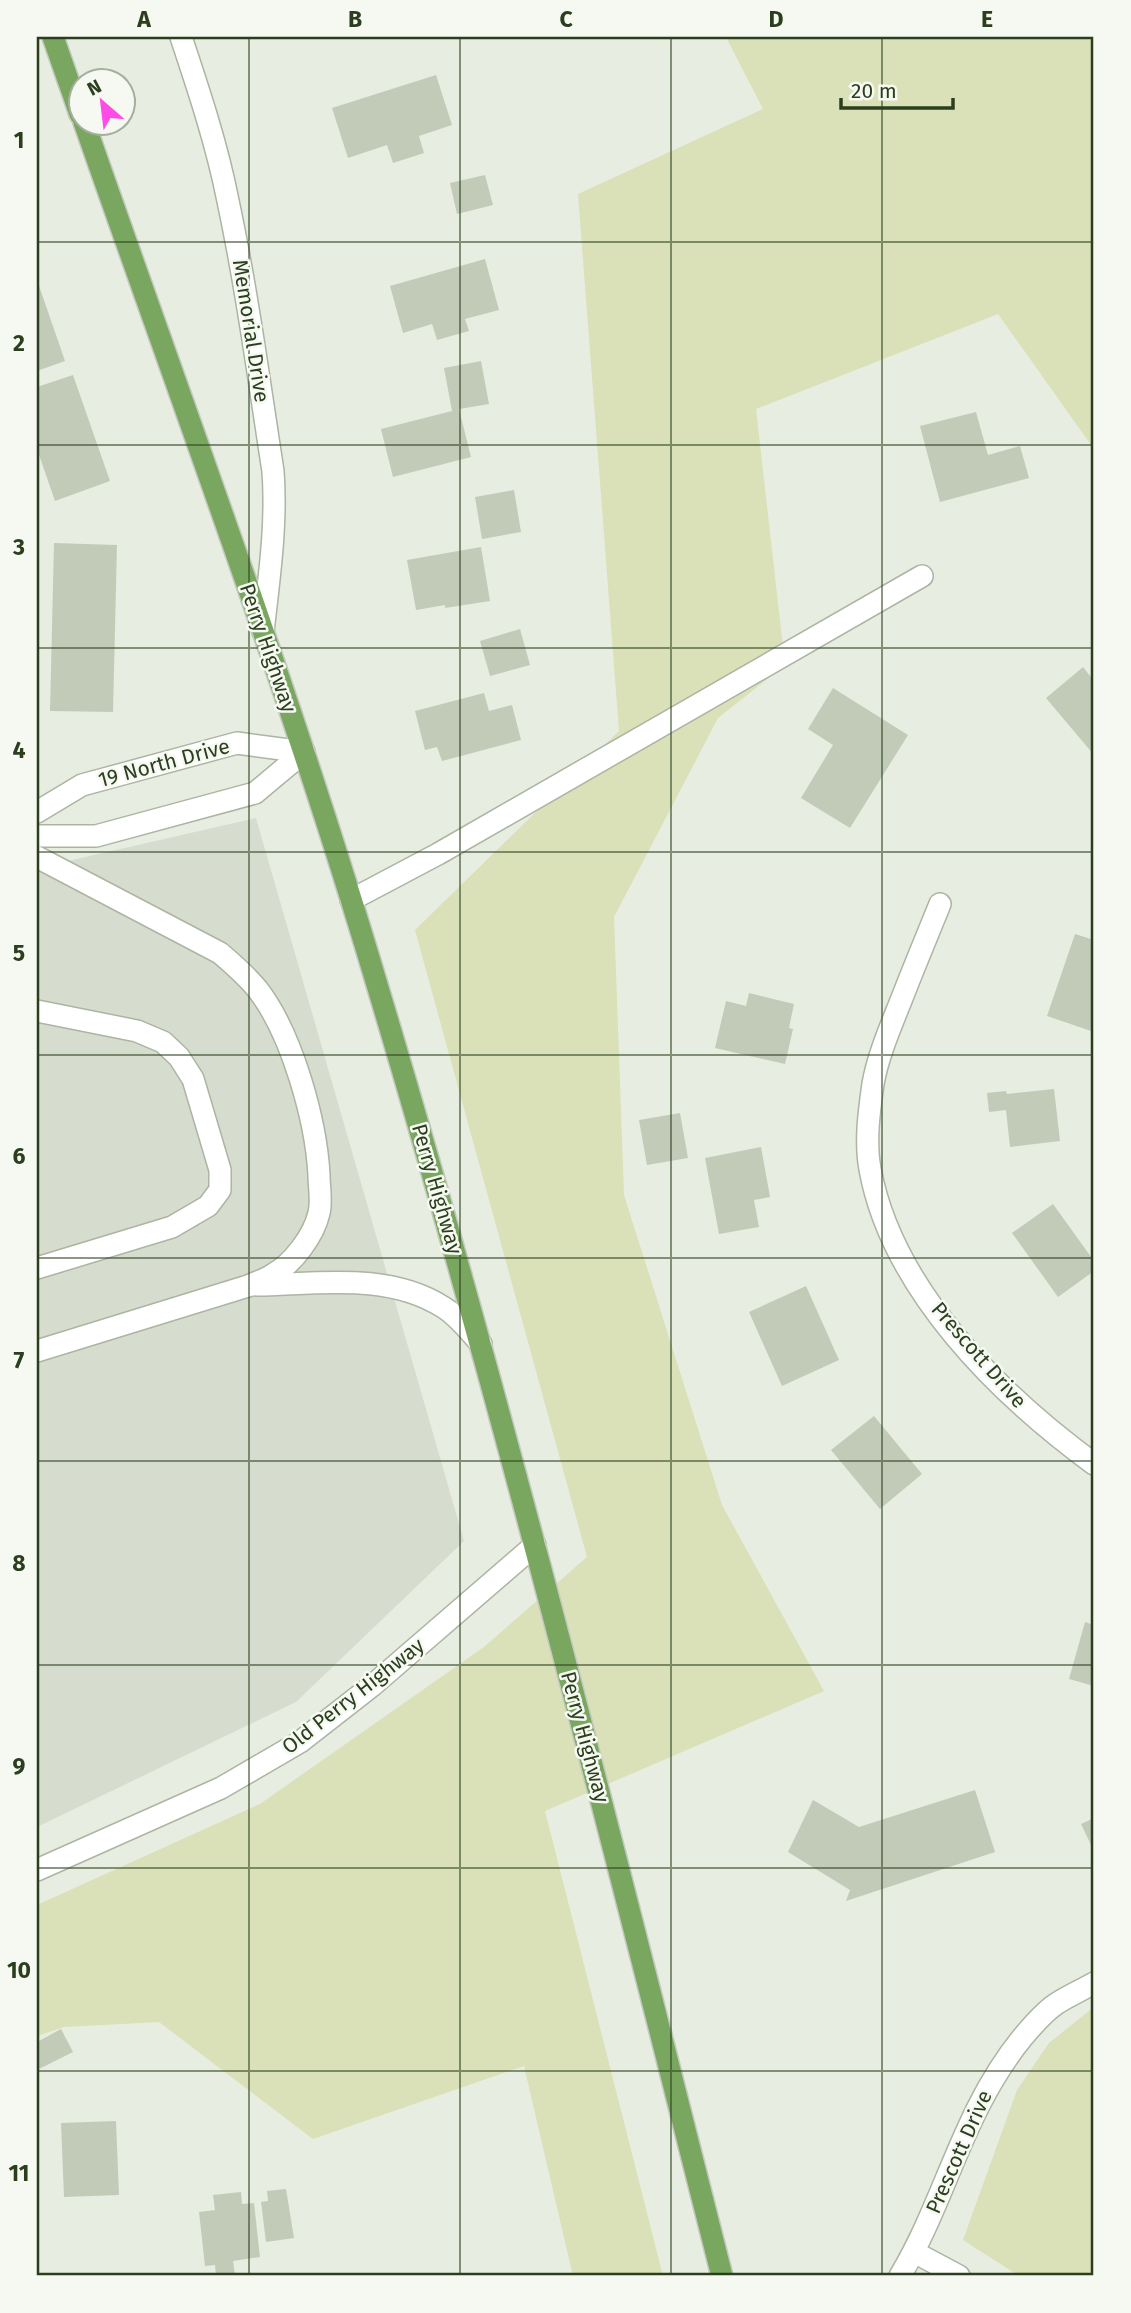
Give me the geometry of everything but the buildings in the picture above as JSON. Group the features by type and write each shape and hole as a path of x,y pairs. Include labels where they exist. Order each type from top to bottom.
{"main road":[{"path":"53,37 66,74"},
{"name":"Perry Highway","path":"89,136 304,752 418,1121 535,1545 722,2276"}],"street":[{"name":"Memorial Drive","path":"181,37 212,136 228,200 272,471 274,531 263,632"},
{"path":"351,900 438,854 922,576"},
{"name":"19 North Drive","path":"37,812 82,785 237,743 304,752"},
{"path":"37,836 96,836 255,793 304,752"},
{"path":"37,857 220,953 241,970 259,991 285,1039 310,1116 318,1157 320,1212 309,1237 289,1262 273,1275 248,1286 37,1351"},
{"name":"Prescott Drive","path":"940,905 887,1034 874,1082 868,1129 870,1169 897,1247 943,1320 1014,1400 1094,1464"},
{"path":"37,1011 137,1031 163,1042 179,1057 193,1079 220,1170 220,1190 208,1206 172,1227 37,1268"},
{"path":"248,1286 363,1282 405,1290 444,1307 481,1345"},
{"name":"Old Perry Highway","path":"37,1870 221,1787 300,1742 373,1685 535,1545"},
{"name":"Prescott Drive","path":"900,2276 914,2252 969,2122 1006,2058 1054,2005 1094,1983"},
{"path":"914,2252 959,2276"}],"shaded area":[{"path":"256,818 464,1541 296,1702 37,1827 37,868"}],"green space":[{"path":"726,37 1094,37 1094,449 998,314 756,409 785,665 718,718 614,917 624,1195 722,1505 824,1691 545,1811 663,2276 573,2276 524,2066 313,2139 159,2022 64,2027 37,2036 37,1905 260,1804 484,1647 587,1557 415,930 619,731 578,194 763,109"},
{"path":"1094,2007 1094,2276 1019,2276 963,2240 1017,2090 1049,2043"}]}
